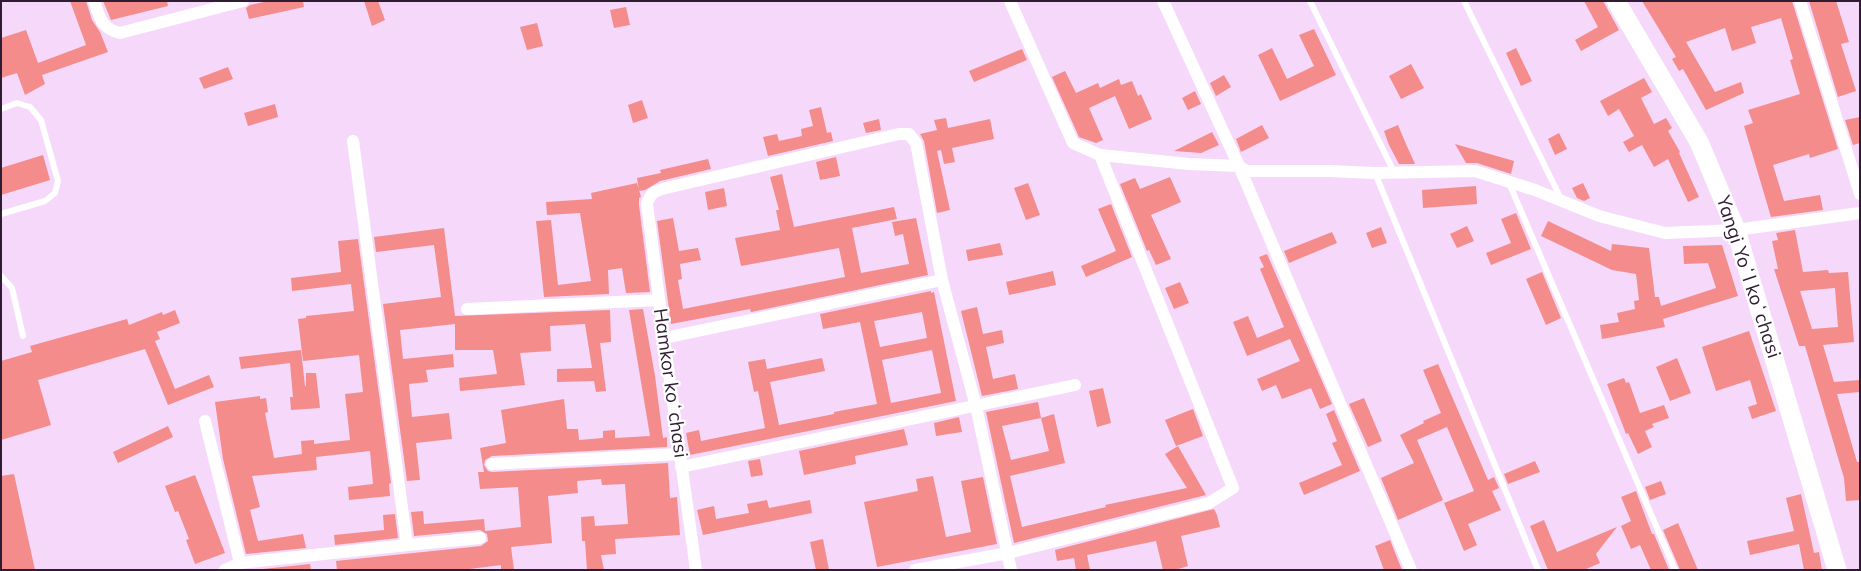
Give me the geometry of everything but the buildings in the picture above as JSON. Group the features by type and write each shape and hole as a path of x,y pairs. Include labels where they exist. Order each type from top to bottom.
{"street":[{"path":"94,1 106,28 120,32 243,1"},
{"path":"1010,1 1073,143 1100,155 1190,164 1239,166 1247,171 1330,170 1374,173 1475,171 1561,200 1599,216 1664,233 1736,230 1860,213"},
{"path":"1163,1 1239,166 1411,570"},
{"name":"Yangi Yoʻl koʻchasi","path":"1616,1 1699,142 1736,230 1837,570"},
{"path":"1800,1 1860,194"},
{"name":"Hamkor koʻchasi","path":"696,570 659,300 647,204 649,196 655,191 666,188 899,134 910,134 916,143 942,280"},
{"path":"354,141 406,545"},
{"path":"915,570 1008,553 1209,503 1233,488 1100,155"},
{"path":"664,338 942,280 976,406 1011,570"},
{"path":"467,309 659,300"},
{"path":"492,464 681,461 976,406 1075,385"},
{"path":"205,422 240,563"},
{"path":"225,570 240,563 480,538"}],"lane":[{"path":"1310,1 1394,172"},
{"path":"1464,1 1561,200"},
{"path":"1,109 17,103 30,107 41,120 58,181 55,193 45,201 1,214"},
{"path":"1374,173 1538,570"},
{"path":"1508,181 1675,570"},
{"path":"1,276 12,288 23,336"}]}
